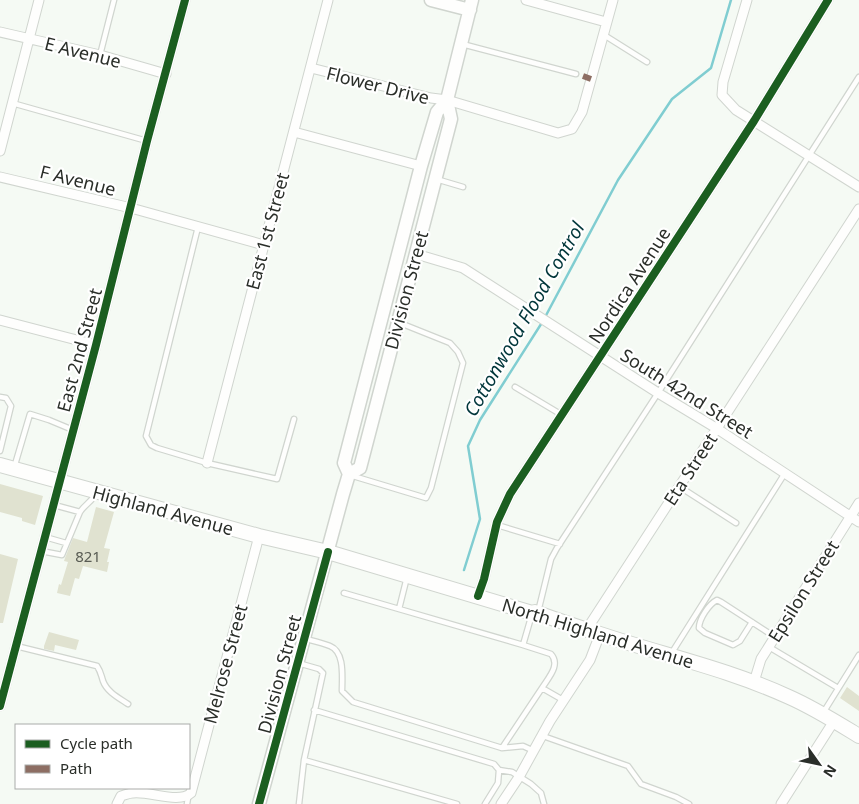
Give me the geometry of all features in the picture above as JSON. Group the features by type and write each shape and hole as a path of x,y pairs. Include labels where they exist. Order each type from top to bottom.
{"main road":[{"path":"431,0 471,5"},
{"name":"Division Street","path":"259,804 349,474 344,463 421,166 437,112 447,100 471,5"},
{"name":"Division Street","path":"349,474 360,468 452,119 447,100"},
{"name":"Highland Avenue","path":"0,465 259,536 328,552"},
{"name":"North Highland Avenue","path":"328,552 670,654 754,682 828,717 859,736"}],"street":[{"path":"0,151 38,0"},
{"name":"East 2nd Street","path":"0,706 74,430 147,141 185,0"},
{"name":"East 1st Street","path":"207,463 328,0"},
{"path":"526,0 606,22"},
{"name":"Flower Drive","path":"310,68 431,98 447,100 558,133 572,129 582,112 602,34 613,0"},
{"path":"747,0 723,82 722,95 736,110 859,187"},
{"name":"Nordica Avenue","path":"478,596 484,579 496,525 510,494 754,121 828,0"},
{"name":"E Avenue","path":"0,32 100,55 166,74"},
{"path":"294,132 421,166"},
{"name":"F Avenue","path":"0,177 131,208 264,245"},
{"name":"Eta Street","path":"501,804 519,777 550,721 590,660 593,632 679,486 859,208"},
{"name":"South 42nd Street","path":"416,254 463,268 716,428 859,522"},
{"path":"0,320 96,345"},
{"name":"Epsilon Street","path":"754,682 761,659 859,503"},
{"name":"Melrose Street","path":"189,798 259,536"},
{"path":"781,804 828,717"},
{"path":"117,804 121,796 134,793 176,804 189,798"}],"lane":[{"path":"100,55 114,0"},
{"path":"602,34 647,62"},
{"path":"461,44 576,74"},
{"path":"523,644 535,613 551,559 859,78"},
{"path":"12,104 147,141"},
{"path":"435,178 463,187"},
{"path":"198,227 146,436 152,445 157,448 207,463 277,479 294,419"},
{"path":"349,474 426,498 431,488 463,363 458,352 450,342 397,322"},
{"path":"516,387 562,415"},
{"path":"0,397 6,398 11,406 0,451"},
{"path":"14,469 30,414 74,430"},
{"path":"670,654 785,473"},
{"path":"679,486 736,523"},
{"path":"41,551 62,555 80,512 84,506 92,502 96,492"},
{"path":"54,505 80,512"},
{"path":"496,525 560,544"},
{"path":"45,538 66,543"},
{"path":"399,609 407,575"},
{"path":"344,594 523,644 551,654 554,657 554,667 502,748"},
{"path":"752,622 740,641 734,644 705,633 699,628 699,623 712,603 717,600 752,622 775,637"},
{"path":"304,638 336,649 341,661 342,691 354,702 502,748 523,746 534,751"},
{"path":"16,646 97,666 102,673 103,683 113,694 128,704"},
{"path":"769,646 838,688"},
{"path":"828,717 838,688 859,655"},
{"path":"297,663 319,669 323,674 304,760 299,804"},
{"path":"542,688 563,700"},
{"path":"314,710 494,764 500,770 512,772 531,784 541,793 544,804"},
{"path":"543,736 628,766 641,784 676,797 688,804"},
{"path":"304,760 457,804"},
{"path":"485,804 498,783 500,770"}],"building":[{"path":"0,484 43,496 35,525 22,521 22,518 0,512"},
{"path":"96,507 114,512 104,548 110,549 107,572 83,566 79,579 75,578 70,596 57,593 68,562 64,561 73,538 87,542"},
{"path":"0,554 18,559 3,623 0,623"},
{"path":"49,632 79,640 76,650 55,645 54,651 44,649"},
{"path":"847,687 859,696 859,711 840,698"}],"waterway":[{"name":"Cottonwood Flood Control","path":"464,570 480,519 468,446 480,420 543,321 618,180 672,99 711,68 731,0"}],"marked path":[{"path":"583,76 591,79"}],"cycle path":[{"path":"0,706 185,0"},
{"path":"478,596 484,579 497,522 510,494 754,121 828,0"},
{"path":"259,804 328,552"}]}
